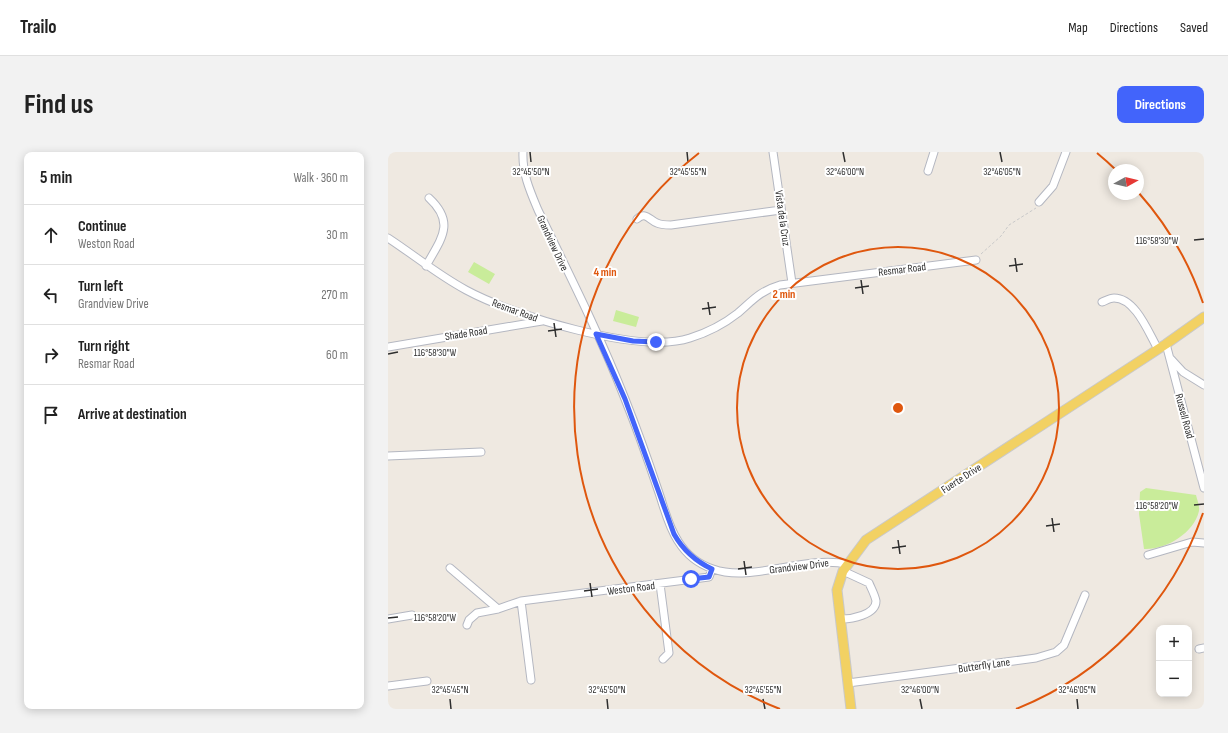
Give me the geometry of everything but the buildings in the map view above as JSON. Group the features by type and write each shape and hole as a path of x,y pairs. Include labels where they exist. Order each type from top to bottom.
{"main road":[{"name":"Fuerte Drive","path":"851,709 842,619 837,602 837,590 845,567 866,540 1166,344 1204,317"}],"street":[{"name":"Grandview Drive","path":"523,152 523,166 535,204 625,399 674,534 687,553 712,569 735,573 826,561 845,567 869,583 876,602 874,607 866,614 842,619"},
{"name":"Vista de la Cruz","path":"773,152 792,283"},
{"path":"928,171 934,152"},
{"path":"1039,202 1053,186 1066,152"},
{"path":"426,266 442,236 445,225 441,210 429,198"},
{"path":"637,219 643,215 648,216 657,223 670,225 782,210"},
{"name":"Resmar Road","path":"388,238 426,266 467,290 513,311 596,334 633,341 668,342 690,338 719,325 765,290 792,283 976,260"},
{"path":"1102,302 1114,298 1124,302 1132,308 1142,318 1158,349"},
{"name":"Shade Road","path":"388,347 545,320"},
{"name":"Russell Road","path":"1166,344 1204,488"},
{"path":"1169,357 1183,372 1204,386"},
{"path":"388,456 481,452"},
{"path":"1148,555 1192,542 1204,543"},
{"path":"450,568 498,609"},
{"name":"Weston Road","path":"467,625 469,620 477,613 498,609 521,601 709,577 712,569"},
{"path":"660,584 669,653 663,659"},
{"name":"Butterfly Lane","path":"848,683 1036,658 1056,652 1064,645 1085,595"},
{"path":"521,601 531,680"},
{"path":"388,619 412,615"},
{"path":"388,686 427,681"}],"path":[{"path":"976,260 1001,236 1004,230 1032,212 1039,202"}],"green space":[{"path":"474,262 495,274 489,284 468,272"},
{"path":"616,310 639,317 636,327 613,321"},
{"path":"1146,488 1196,495 1199,505 1199,511 1196,519 1185,533 1170,543 1152,549 1144,549 1139,514 1140,492"}],"route":[{"path":"656,342 633,341 596,334 625,399 674,534 687,553 712,569 709,577 691,579"}]}
